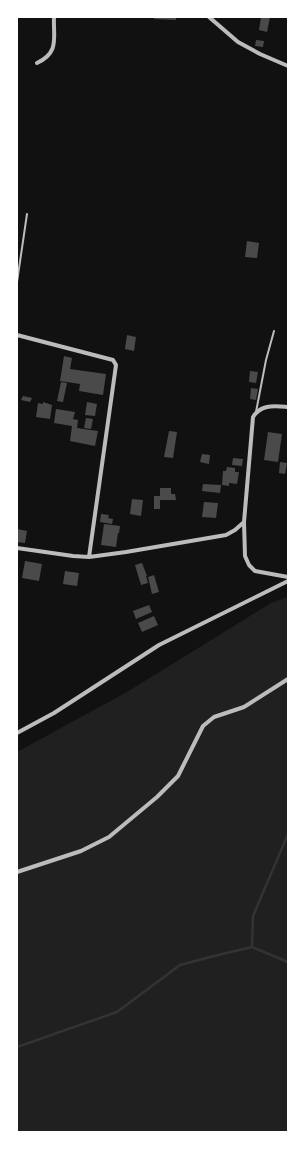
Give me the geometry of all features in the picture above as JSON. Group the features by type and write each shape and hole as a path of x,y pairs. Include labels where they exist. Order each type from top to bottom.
{"street":[{"path":"37,63 49,56 53,46 54,17"},
{"path":"210,17 238,42 260,54 288,66"},
{"path":"17,335 113,360 116,365 89,556"},
{"path":"288,407 263,407 253,417 244,522 245,556 249,565 255,571 288,577"},
{"path":"17,548 73,556 89,556 126,552 226,534 235,530 244,522"},
{"path":"17,733 54,713 159,645 288,581"},
{"path":"17,872 81,851 108,837 157,797 178,776 203,726 214,717 244,707 288,679"}],"lane":[{"path":"17,282 27,214"},
{"path":"255,414 266,360 274,331"}],"shaded area":[{"path":"288,597 288,1132 17,1132 17,752 127,692 271,603"}],"building":[{"path":"154,17 176,17 176,20 154,19"},
{"path":"261,17 270,17 267,32 259,30"},
{"path":"256,40 264,41 263,47 255,46"},
{"path":"247,241 259,243 257,258 245,257"},
{"path":"127,335 136,337 134,351 125,349"},
{"path":"64,356 72,358 70,369 106,374 103,395 79,391 80,384 60,381"},
{"path":"250,371 258,372 256,383 249,382"},
{"path":"61,382 67,383 63,402 57,401"},
{"path":"251,388 258,389 256,400 250,399"},
{"path":"23,396 32,398 30,402 21,400"},
{"path":"43,402 52,405 50,419 36,417 38,403 43,404"},
{"path":"87,402 97,404 95,416 85,415"},
{"path":"56,409 75,412 73,419 78,420 77,428 98,431 95,446 70,441 72,426 54,423"},
{"path":"86,418 93,419 91,429 84,428"},
{"path":"169,431 177,432 173,458 164,457"},
{"path":"268,432 282,434 278,462 264,460"},
{"path":"202,454 210,455 209,464 200,462"},
{"path":"233,458 243,459 242,466 232,465"},
{"path":"280,462 287,463 285,474 279,473"},
{"path":"227,467 235,468 235,472 239,472 237,484 229,483 229,486 222,485 223,471 226,471"},
{"path":"203,484 221,485 220,493 202,491"},
{"path":"160,488 171,488 171,494 175,494 176,500 160,500 160,509 154,509 154,496 160,496"},
{"path":"132,499 143,500 141,516 130,514"},
{"path":"204,502 218,503 216,518 202,517"},
{"path":"101,514 109,515 108,518 113,519 112,524 100,522"},
{"path":"104,524 120,526 116,547 101,545"},
{"path":"17,529 27,531 25,543 17,542"},
{"path":"25,561 42,564 39,581 22,578"},
{"path":"142,563 148,583 141,585 135,565"},
{"path":"65,571 79,573 77,586 63,584"},
{"path":"154,575 159,592 152,594 148,577"},
{"path":"149,605 152,612 136,619 133,611"},
{"path":"154,616 158,625 142,632 138,623"}],"waterway":[{"path":"252,947 253,916 288,834"},
{"path":"17,1047 117,1012 180,965 252,947 288,962"}]}
